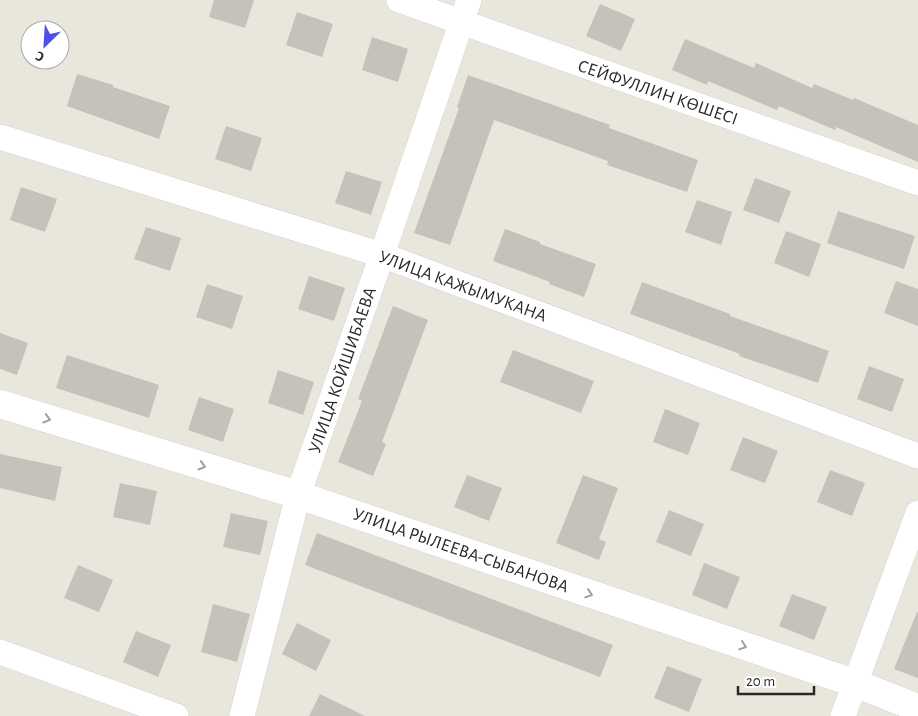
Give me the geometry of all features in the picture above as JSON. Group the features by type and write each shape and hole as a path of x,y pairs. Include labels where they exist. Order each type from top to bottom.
{"street":[{"name":"СЕЙФУЛЛИН КӨШЕСІ","path":"399,0 465,11 918,183"},
{"name":"УЛИЦА КОЙШИБАЕВА","path":"242,716 298,495 465,11"},
{"name":"УЛИЦА КАЖЫМУКАНА","path":"0,136 382,255 918,456"},
{"name":"УЛИЦА РЫЛЕЕВА-СЫБАНОВА","path":"0,404 298,495 854,684 918,708"},
{"path":"843,716 918,513"},
{"path":"0,652 176,716"}],"building":[{"path":"214,0 254,0 245,28 209,17"},
{"path":"600,4 635,19 621,51 586,36"},
{"path":"297,12 333,24 322,57 286,45"},
{"path":"372,37 408,49 398,82 362,70"},
{"path":"685,39 754,68 756,63 812,88 814,84 853,100 854,98 918,125 918,162 836,127 835,130 779,106 777,110 708,81 707,85 672,70"},
{"path":"77,74 170,106 159,139 67,106"},
{"path":"468,75 610,125 609,128 698,160 687,192 607,165 608,161 494,120 450,245 414,233 459,108 457,107"},
{"path":"226,126 262,138 251,171 215,159"},
{"path":"346,171 382,182 371,215 335,203"},
{"path":"755,178 791,191 779,223 743,210"},
{"path":"21,187 57,199 45,232 10,220"},
{"path":"697,200 732,212 721,245 685,232"},
{"path":"838,211 915,236 904,269 827,243"},
{"path":"146,227 181,238 170,271 134,259"},
{"path":"505,229 596,264 584,297 493,261"},
{"path":"786,231 821,244 809,277 774,263"},
{"path":"309,276 345,288 334,321 298,309"},
{"path":"896,281 918,289 918,326 884,313"},
{"path":"642,282 829,351 818,383 739,356 740,354 630,314"},
{"path":"207,284 243,296 232,329 196,317"},
{"path":"393,306 428,320 382,442 386,444 373,476 338,462 362,401 358,399"},
{"path":"0,333 28,343 17,375 0,369"},
{"path":"513,350 594,381 581,413 500,382"},
{"path":"67,355 159,385 149,418 56,388"},
{"path":"869,366 904,379 892,412 857,399"},
{"path":"278,370 314,382 303,415 268,403"},
{"path":"199,397 234,409 223,442 188,430"},
{"path":"665,409 700,423 688,455 653,442"},
{"path":"743,437 778,451 765,483 730,470"},
{"path":"0,454 62,467 55,501 0,488"},
{"path":"830,470 865,483 852,516 817,502"},
{"path":"467,475 502,488 489,521 454,507"},
{"path":"583,475 618,488 599,539 606,542 599,560 556,543"},
{"path":"120,483 157,491 150,525 113,517"},
{"path":"669,510 704,524 691,556 656,542"},
{"path":"231,513 268,521 260,555 223,547"},
{"path":"317,533 613,645 600,677 305,565"},
{"path":"704,563 740,577 727,609 692,595"},
{"path":"78,565 113,580 99,612 64,598"},
{"path":"792,594 827,607 814,640 779,626"},
{"path":"213,604 250,614 237,662 201,652"},
{"path":"918,613 918,678 894,669"},
{"path":"297,623 331,640 316,671 282,654"},
{"path":"136,631 171,645 158,677 123,662"},
{"path":"667,666 702,679 689,712 654,698"},
{"path":"320,694 365,716 309,716"}]}
